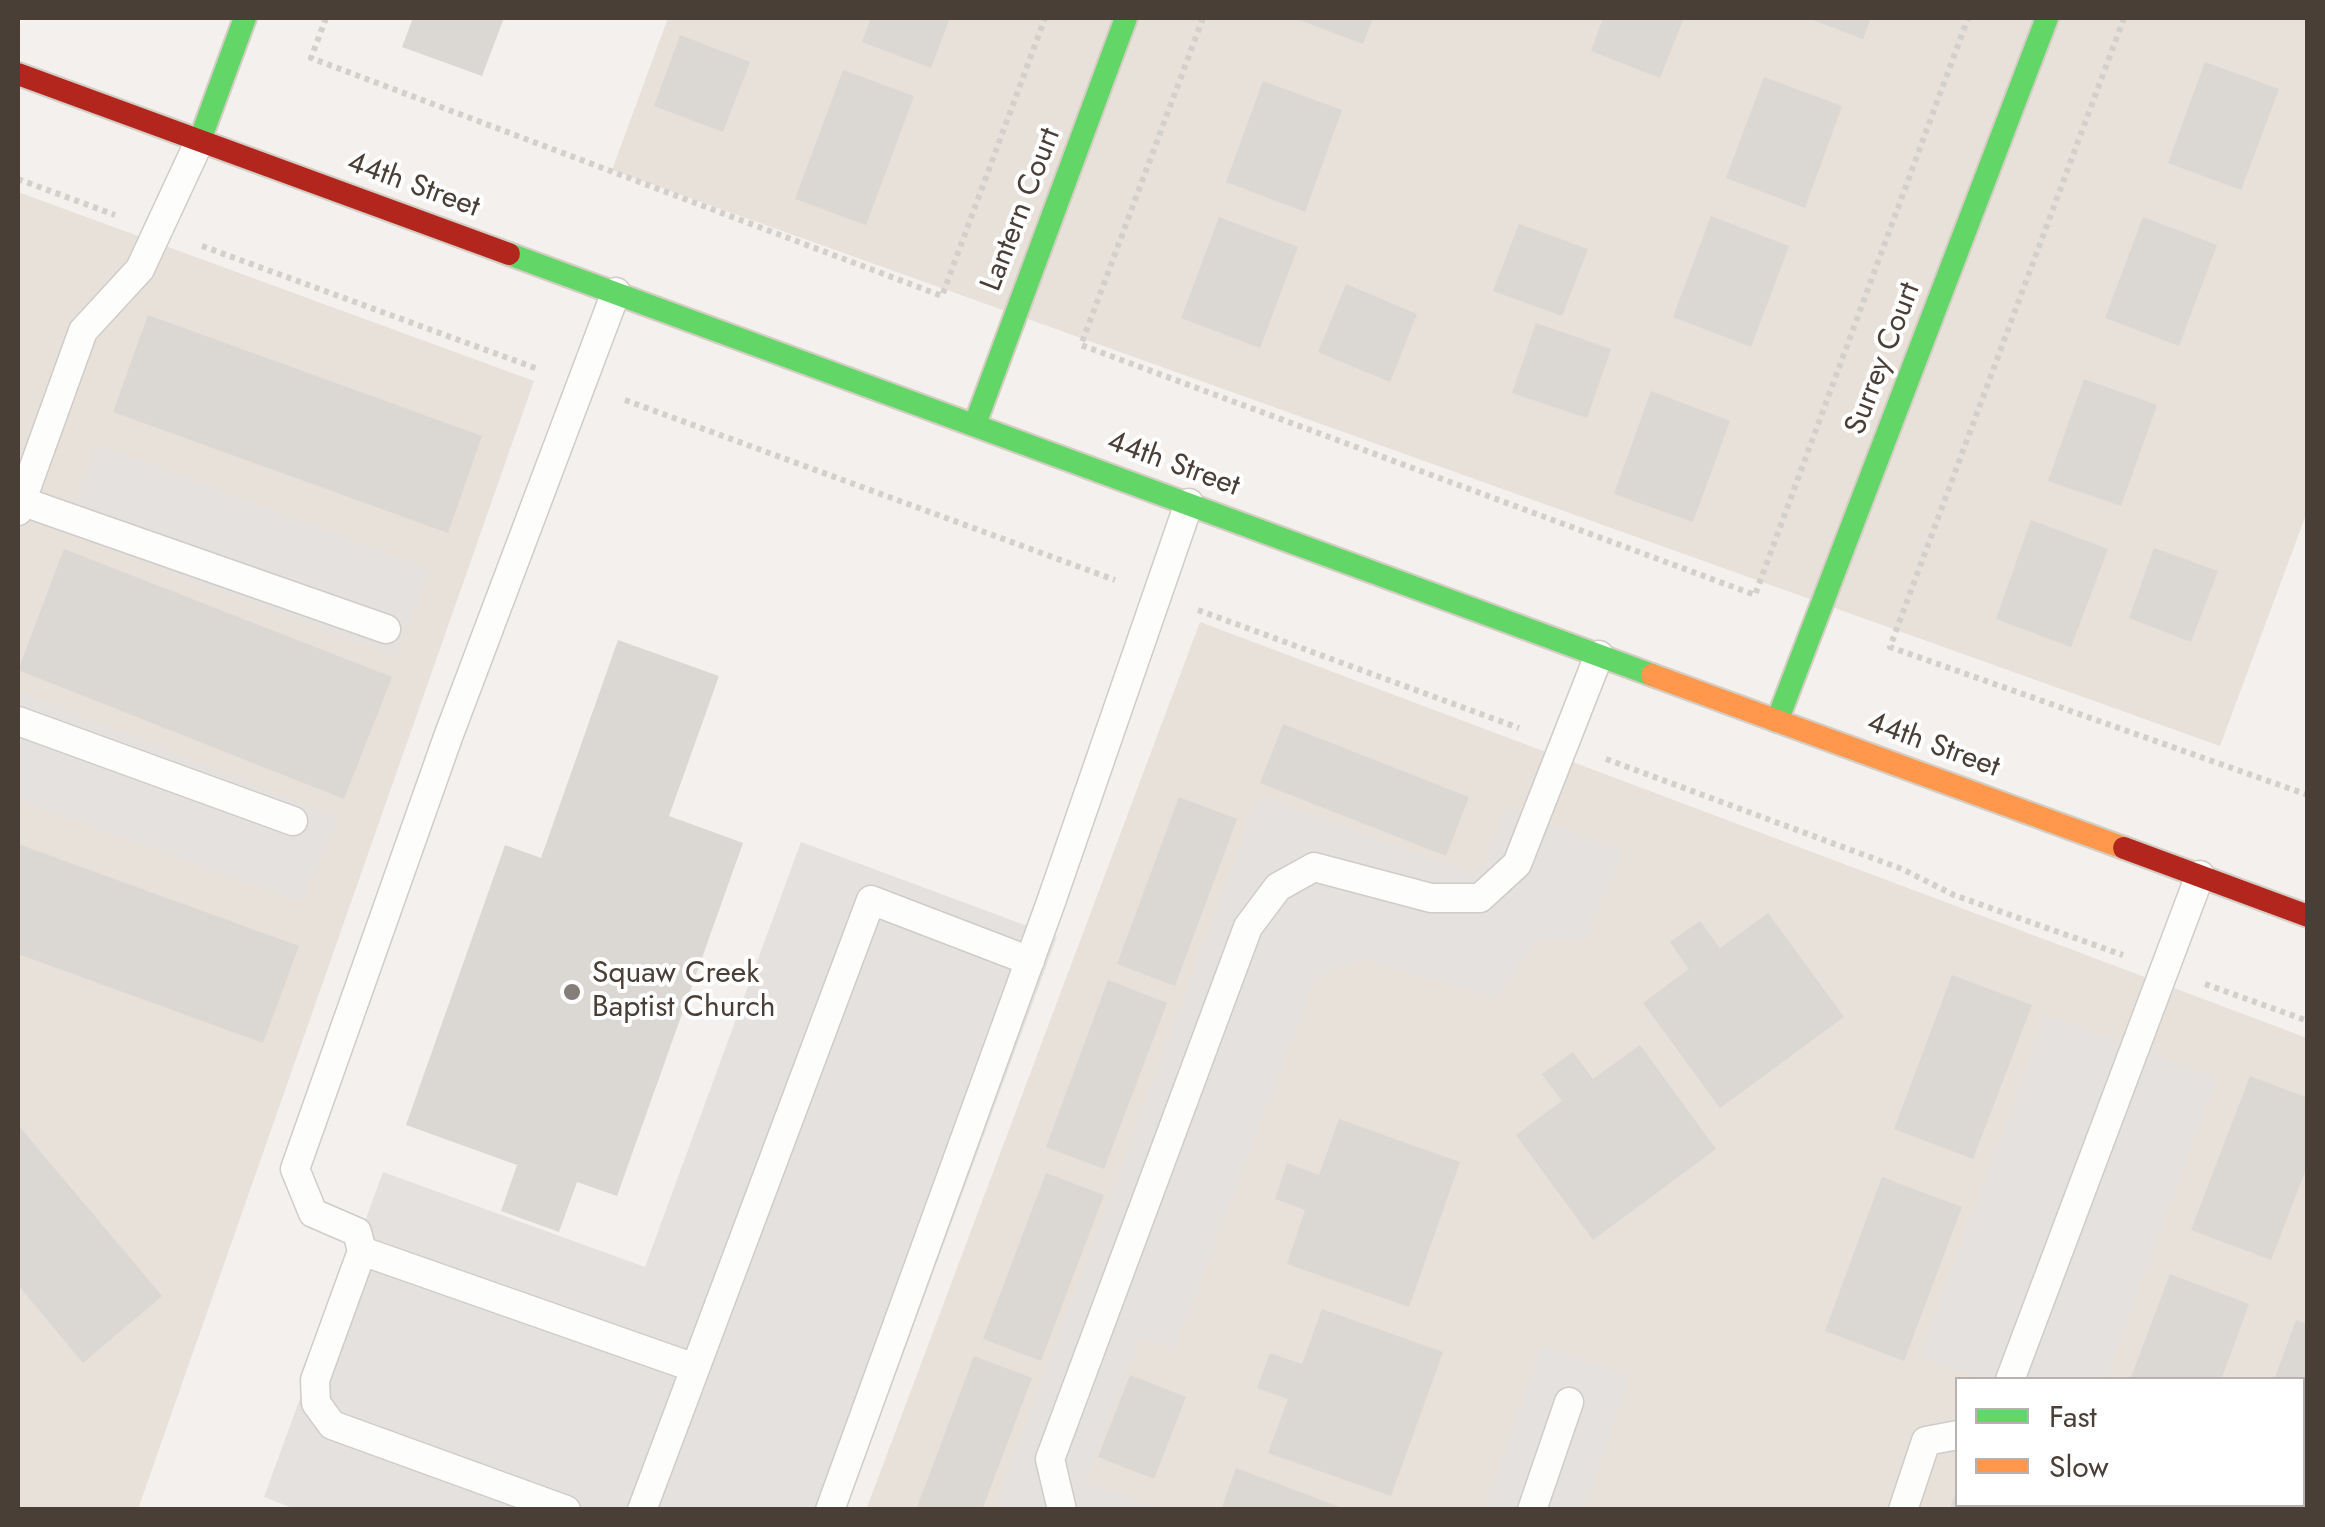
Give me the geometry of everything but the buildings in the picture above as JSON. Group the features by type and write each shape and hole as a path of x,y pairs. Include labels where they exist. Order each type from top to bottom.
{"street":[{"path":"200,140 245,18"},
{"name":"Lantern Court","path":"975,424 1126,18"},
{"name":"Surrey Court","path":"1777,721 2047,18"},
{"name":"44th Street","path":"18,74 2308,916"}],"lane":[{"path":"200,140 140,269 83,330 19,506 386,628"},
{"path":"566,1510 332,1425 316,1403 315,1380 362,1251 356,1232 313,1213 294,1169 448,737 616,292"},
{"path":"830,1510 1030,961 1189,503"},
{"path":"1062,1510 1050,1459 1248,927 1278,887 1314,867 1431,898 1480,898 1517,864 1599,656"},
{"path":"18,721 292,821"},
{"path":"2011,1377 2200,875"},
{"path":"642,1510 871,900 1030,961"},
{"path":"362,1251 695,1368"},
{"path":"1532,1510 1569,1402"},
{"path":"1903,1510 1926,1441 1955,1435"}],"path":[{"path":"326,18 311,58 942,296 1045,18"},
{"path":"1203,18 1081,345 1755,595 1968,18"},
{"path":"2124,18 1890,647 2308,795"}],"shaded area":[{"path":"668,18 2307,18 2307,512 2220,746 612,170"},
{"path":"18,192 534,381 138,1509 18,1509"},
{"path":"98,445 430,570 397,657 65,533"},
{"path":"1200,622 2307,1038 2307,1509 866,1510"},
{"path":"18,691 338,818 301,902 18,800"},
{"path":"1259,796 1479,876 1509,807 1623,852 1583,942 1539,938 1494,998 1362,959 1317,975 1175,1348 1140,1339 1085,1482 1160,1509 994,1510"},
{"path":"801,842 1057,937 846,1509 298,1510 264,1497 383,1172 645,1267"},
{"path":"2046,1015 2217,1078 2107,1377 1975,1377 1920,1357"},
{"path":"1542,1346 1629,1376 1586,1509 1485,1510"}],"traffic: fast":[{"path":"200,140 245,18"},
{"path":"975,424 1126,18"},
{"path":"1777,721 2047,18"},
{"path":"509,254 1652,675"}],"traffic: slow":[{"path":"1652,675 2124,848"}],"traffic: jam":[{"path":"18,74 509,254"},
{"path":"2124,848 2308,916"}],"place":[{"name":"Squaw Creek Baptist Church","path":"572,992"}]}
